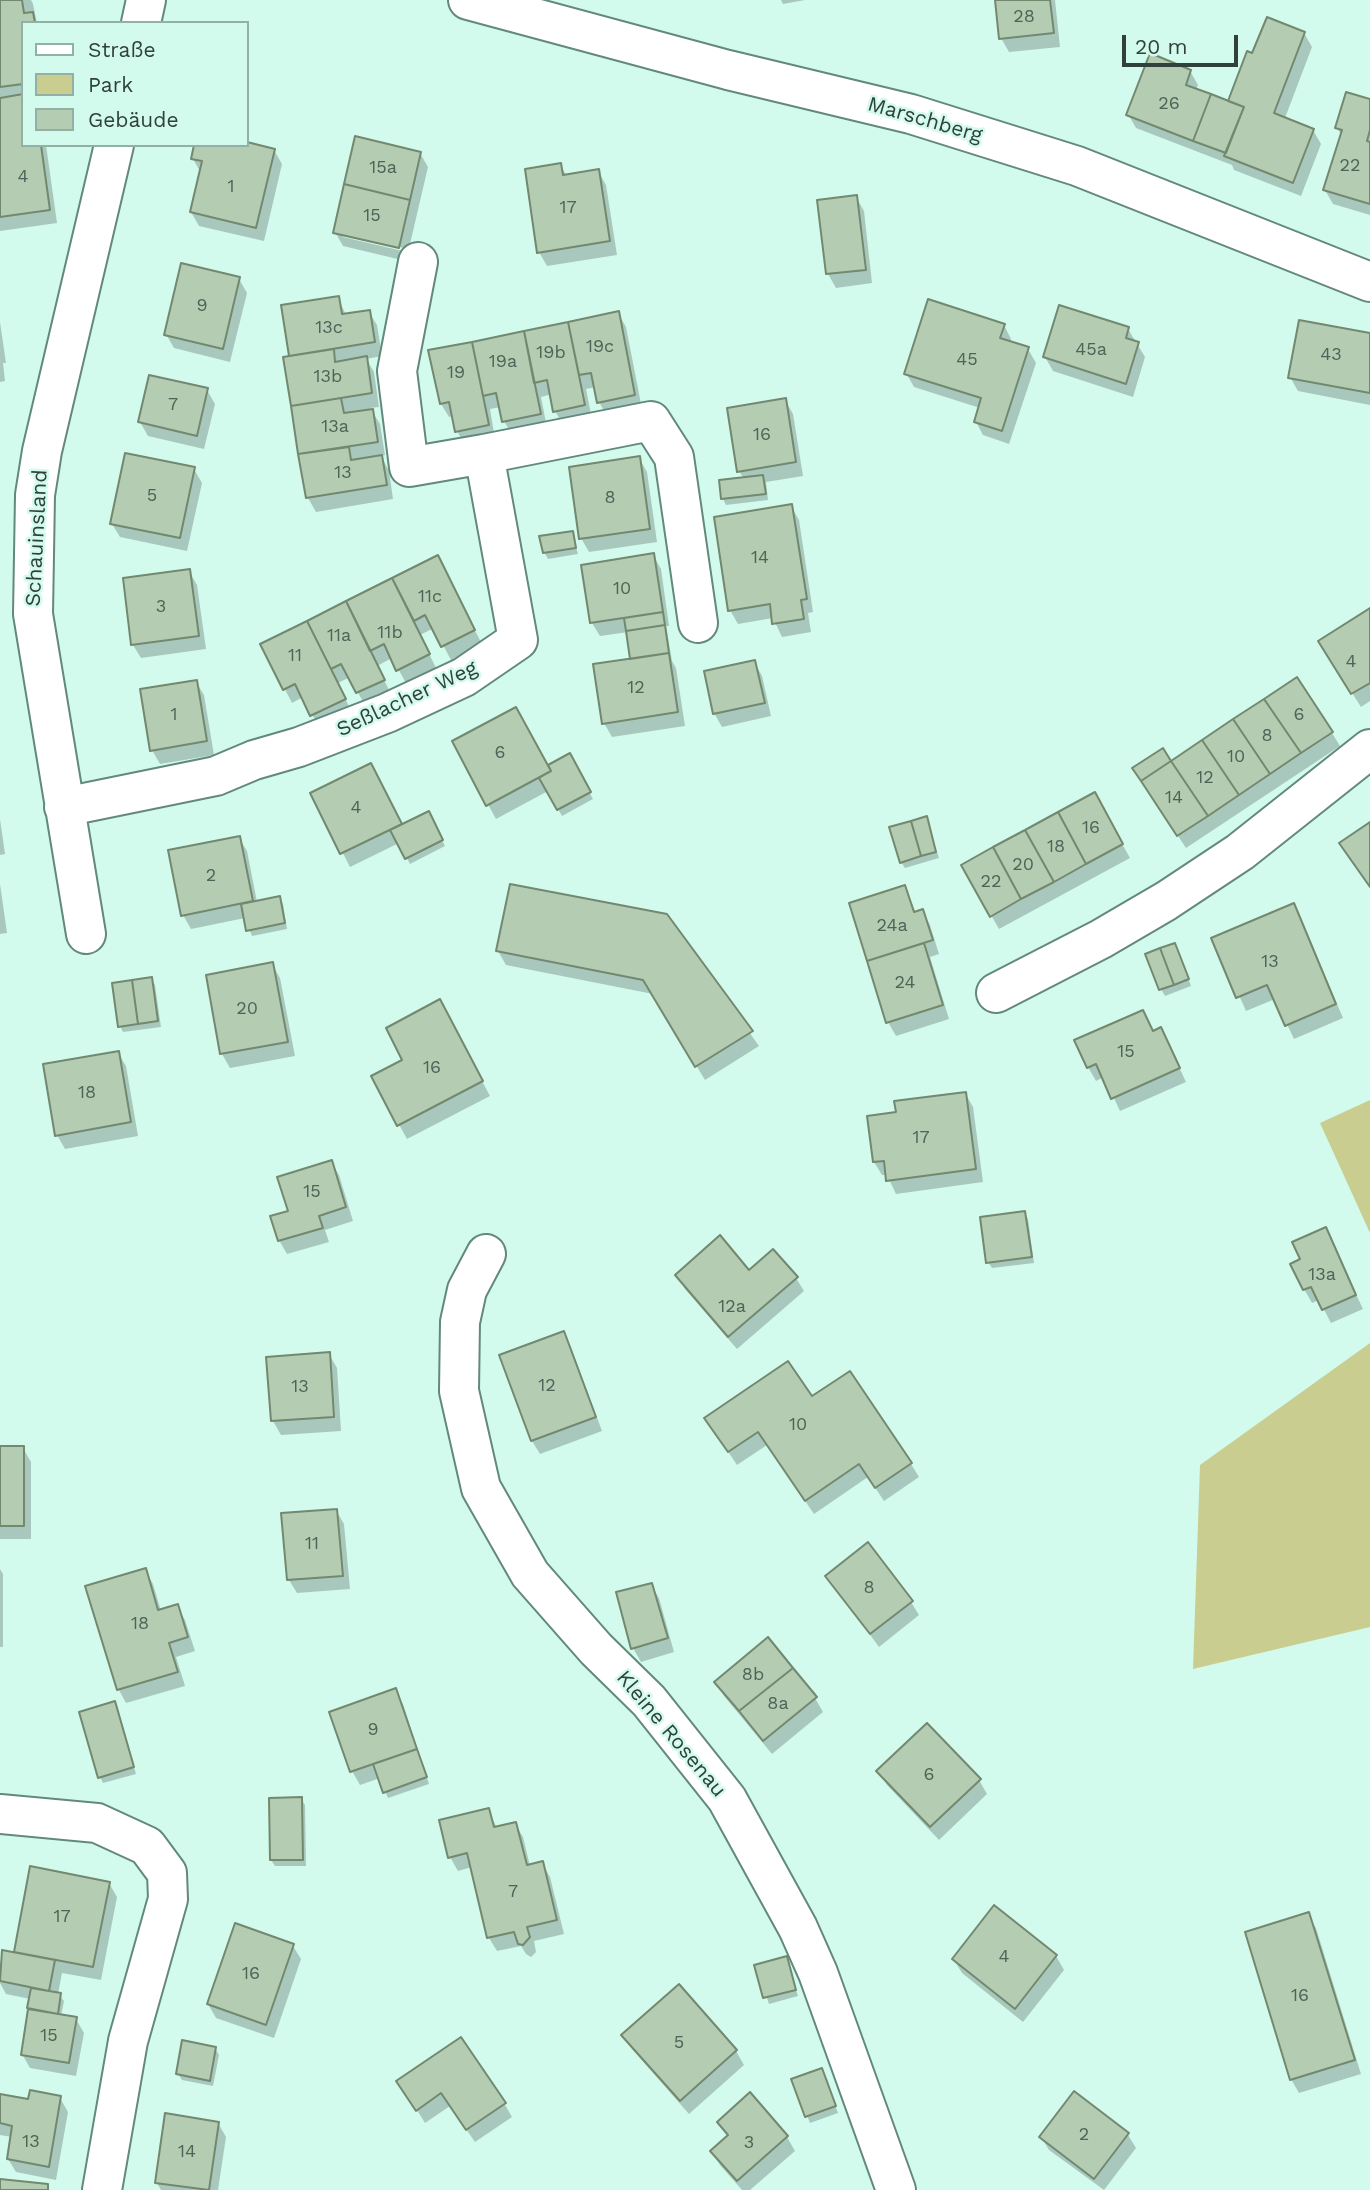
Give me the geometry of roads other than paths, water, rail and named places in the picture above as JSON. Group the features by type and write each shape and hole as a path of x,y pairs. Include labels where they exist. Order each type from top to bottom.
{"street":[{"path":"141,21 146,0"},
{"name":"Marschberg","path":"468,0 582,15 728,70 911,114 1077,166 1370,282"},
{"name":"Schauinsland","path":"86,934 33,614 35,495 42,451 114,147"},
{"path":"418,262 397,370 409,467 652,421 674,457 698,623"},
{"name":"Seßlacher Weg","path":"64,807 216,776 254,760 299,747 387,713 464,677 518,640 484,454"},
{"path":"996,993 1101,939 1166,901 1240,852 1370,750"},
{"name":"Kleine Rosenau","path":"486,1254 467,1290 460,1336 459,1391 481,1488 530,1574 596,1649 649,1701 727,1799 808,1950 896,2190"},
{"path":"0,1814 97,1823 147,1846 167,1873 168,1899 128,2041 102,2190"}]}
